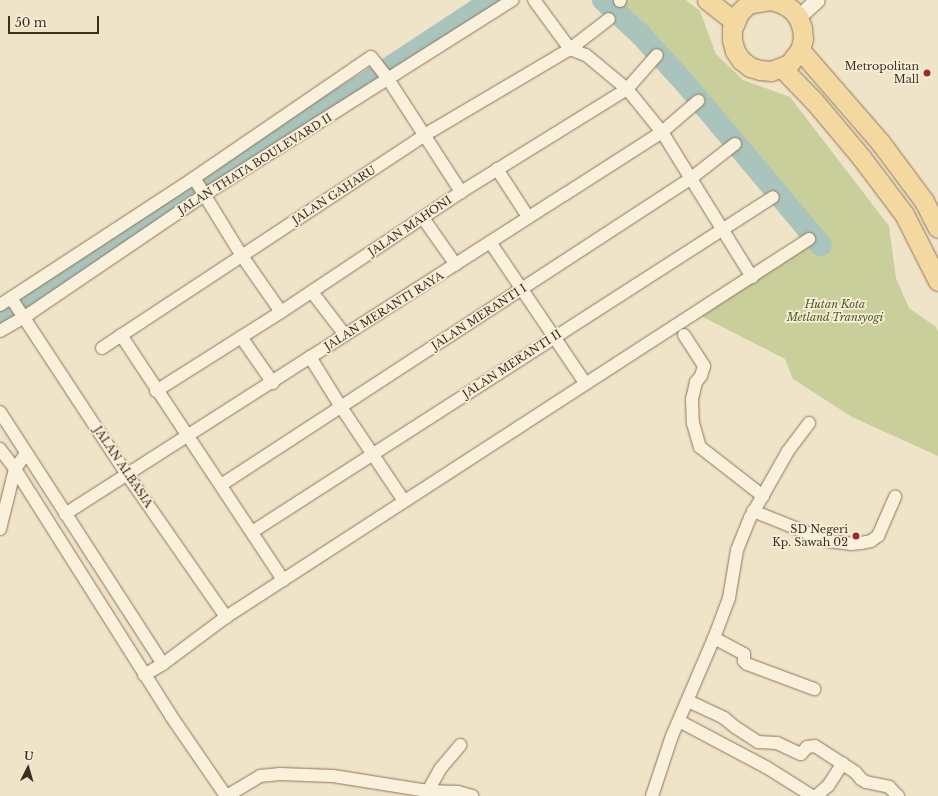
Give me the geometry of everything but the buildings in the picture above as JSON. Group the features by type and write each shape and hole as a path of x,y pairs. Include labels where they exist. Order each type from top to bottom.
{"main road":[{"path":"707,0 735,22"},
{"path":"770,0 782,1 798,17 802,28 803,39 800,50 789,64 782,68 771,71 760,70 750,66 741,60 735,50 732,40 732,29 735,22 745,2 770,0"},
{"path":"800,50 880,142 924,201 938,228"},
{"path":"782,68 814,101 861,157 904,214 938,281"}],"street":[{"name":"JALAN THATA BOULEVARD II","path":"0,331 17,306 380,69 512,0"},
{"path":"534,0 570,49 586,55 626,89 662,132 752,277"},
{"path":"798,17 817,0"},
{"name":"JALAN GAHARU","path":"102,348 424,137 570,49 609,18"},
{"name":"JALAN MAHONI","path":"156,391 312,292 461,192 626,89 657,55"},
{"name":"JALAN THATA BOULEVARD II","path":"0,305 17,306 380,69"},
{"path":"380,69 461,192"},
{"name":"JALAN MERANTI RAYA","path":"65,514 128,476 273,383 310,357 662,132 698,101"},
{"name":"JALAN MERANTI I","path":"221,486 690,179 735,144"},
{"path":"497,169 528,217"},
{"path":"199,187 242,256 281,312"},
{"name":"JALAN MERANTI II","path":"252,532 721,229 773,197"},
{"path":"423,218 456,265"},
{"path":"144,675 163,664 226,617 809,239"},
{"path":"490,242 585,383"},
{"path":"312,292 345,335"},
{"name":"JALAN ALBASIA","path":"17,306 128,476 226,617"},
{"path":"121,335 156,391 283,580"},
{"path":"684,335 696,352 704,368 701,376 696,382 692,400 693,423 700,446 763,496"},
{"path":"241,337 273,383"},
{"path":"310,357 341,408 404,501"},
{"path":"0,412 163,664"},
{"path":"652,796 664,758 729,598 736,550 753,511 788,451 809,423"},
{"path":"0,449 15,468 144,675 195,753 226,796 252,780 269,774 333,776 403,792 458,792 472,796"},
{"path":"0,529 15,468 26,452"},
{"path":"753,511 828,541 851,544 861,543 878,536 896,497"},
{"path":"714,638 744,654 744,661 747,664 814,689"},
{"path":"688,701 724,718 735,728 758,742 777,744 801,754 806,747 812,746 856,772 861,779 866,782 889,786 898,796"},
{"path":"679,720 766,767 812,796"},
{"path":"428,791 437,773 460,745"},
{"path":"816,796 828,786 842,763"}],"green space":[{"name":"Hutan Kota Metland Transyogi","path":"624,0 686,0 700,11 716,54 743,80 790,97 889,226 896,278 909,308 936,327 938,332 938,456 852,417 793,379 785,359 699,315 826,235 617,10"}],"waterway":[{"path":"0,319 191,193 372,79 492,0"},
{"path":"603,0 640,34 684,82 821,245"}],"place":[{"name":"Metropolitan Mall","path":"927,73"},
{"name":"SD Negeri Kp. Sawah 02","path":"856,536"}]}
